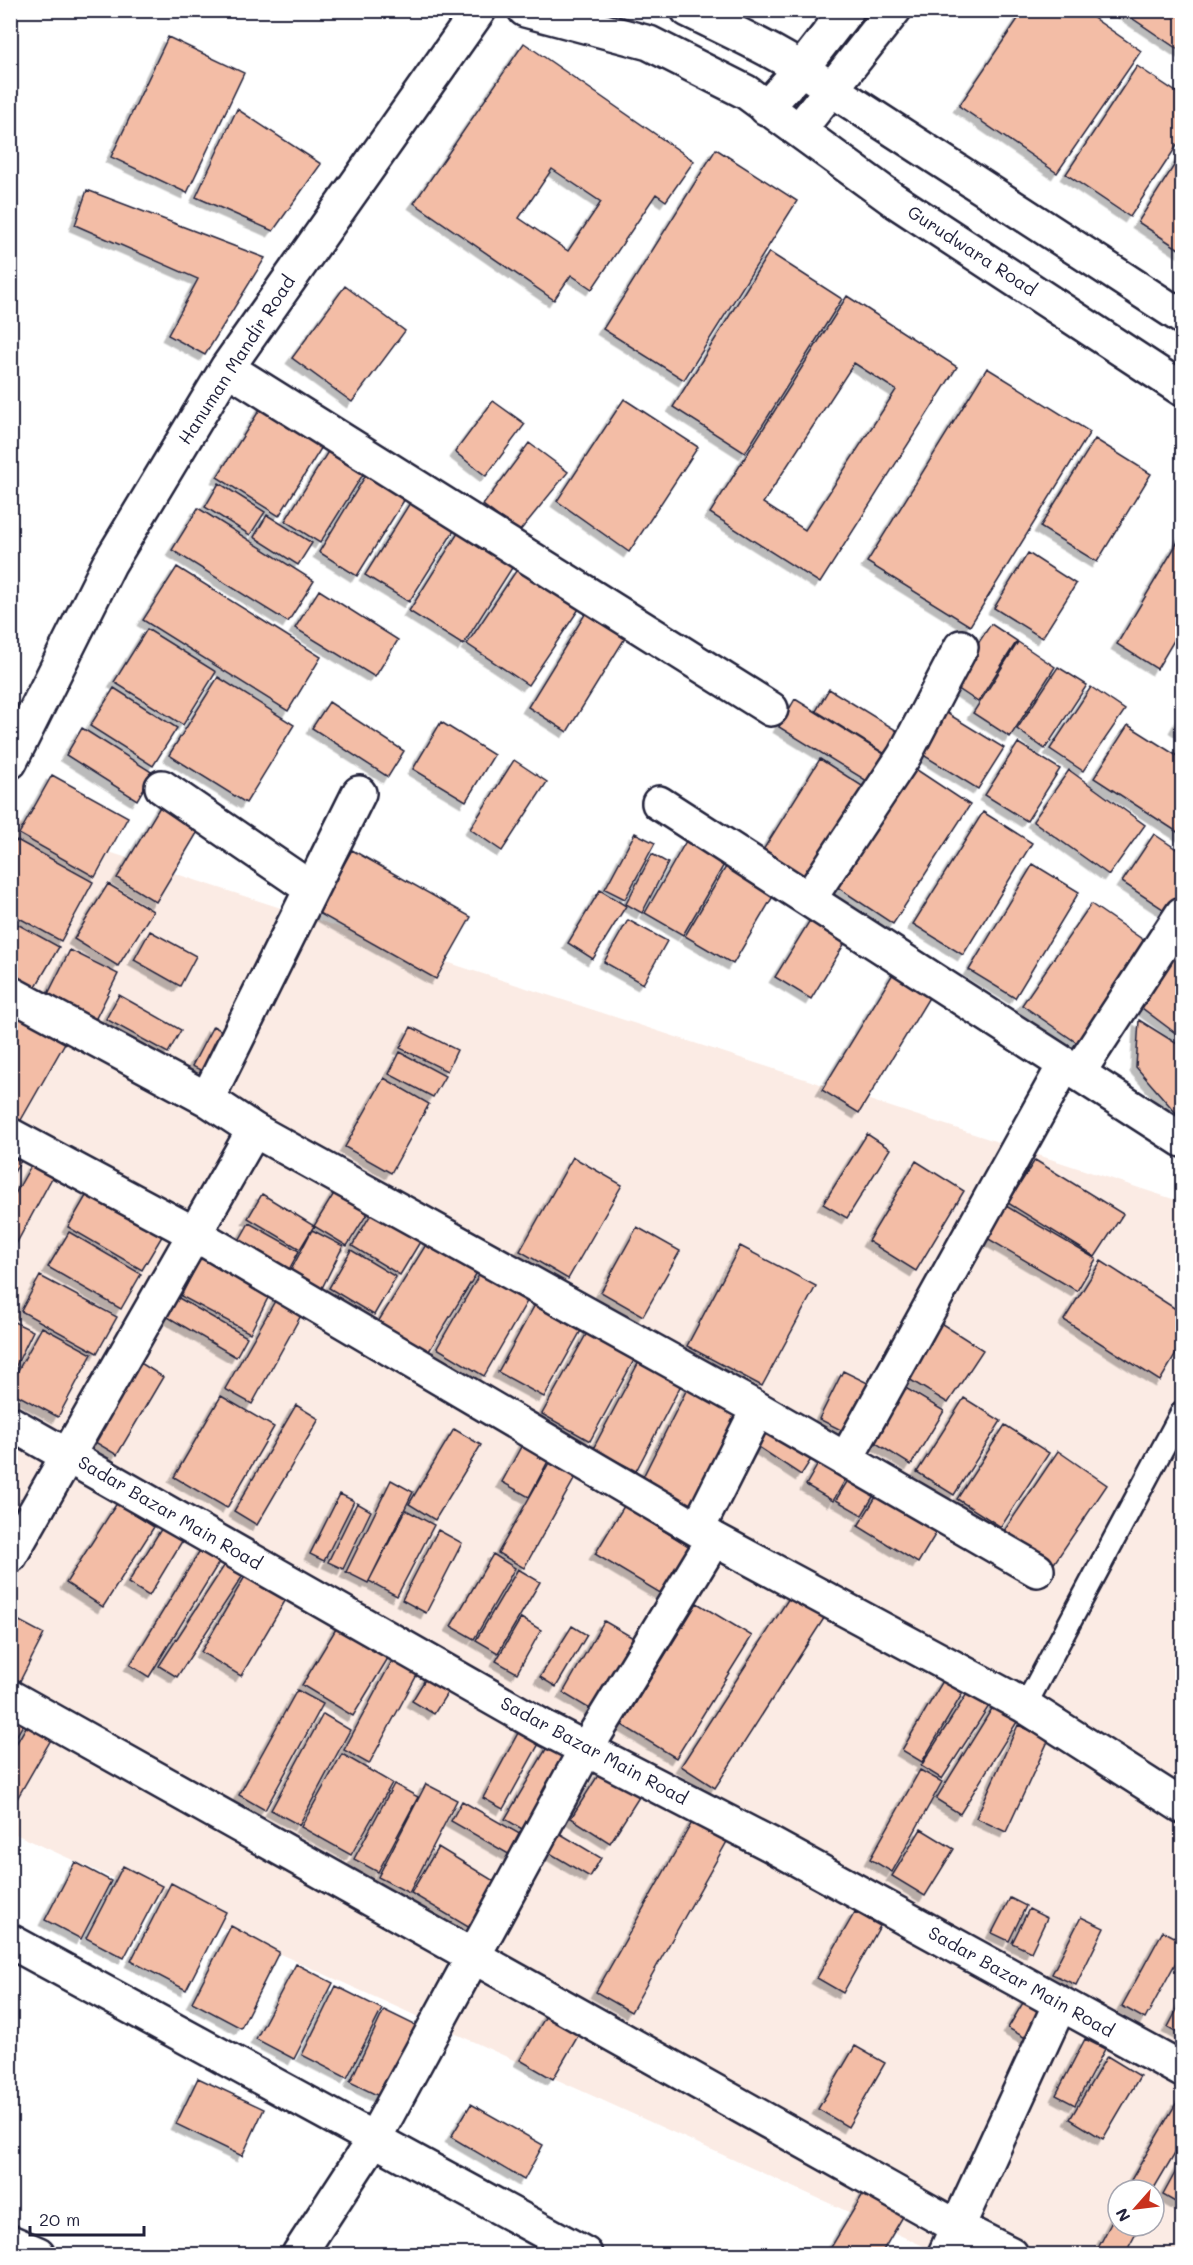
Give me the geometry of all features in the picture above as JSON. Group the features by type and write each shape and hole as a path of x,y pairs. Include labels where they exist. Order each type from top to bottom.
{"street":[{"name":"Hanuman Mandir Road","path":"10,762 109,564 226,368 479,10"},
{"name":"Gurudwara Road","path":"525,10 649,43 746,92 894,200 1182,389"},
{"path":"688,10 769,48 802,68 1182,317"},
{"path":"766,108 802,68 847,10"},
{"path":"799,130 894,10"},
{"path":"226,368 771,709"},
{"path":"809,899 904,756 961,647"},
{"path":"162,787 310,888"},
{"path":"207,1099 359,793"},
{"path":"659,803 1182,1140"},
{"path":"846,1459 1072,1068 1182,914"},
{"path":"10,993 207,1099 254,1130 758,1409 1037,1570"},
{"path":"10,1556 254,1130"},
{"path":"10,1135 195,1234 706,1534 1025,1706 1182,1806"},
{"path":"299,2254 374,2139 706,1534 758,1409"},
{"name":"Sadar Bazar Main Road","path":"10,1423 547,1729 770,1844 1182,2070"},
{"path":"10,1697 474,1955 951,2241 1011,2254"},
{"path":"10,1941 585,2254"},
{"path":"951,2241 1060,2004"},
{"path":"10,2242 38,2254"}],"lane":[{"path":"1025,1706 1182,1412"}],"shaded area":[{"path":"11,820 1182,1202 1182,2254 941,2254 11,1832"}],"building":[{"path":"1024,10 1082,10 1141,51 1057,173 959,106"},
{"path":"1120,10 1182,10 1182,52"},
{"path":"168,37 244,73 187,193 111,157"},
{"path":"524,43 694,161 666,201 656,194 592,289 571,275 554,300 414,203","holes":["552,169 601,202 568,251 519,218"]},
{"path":"1137,66 1182,96 1182,138 1130,217 1066,174"},
{"path":"237,109 321,164 273,231 196,197"},
{"path":"716,149 797,201 684,380 603,329"},
{"path":"1182,153 1182,251 1138,222"},
{"path":"87,190 265,258 205,355 168,335 198,279 75,225"},
{"path":"769,252 842,299 745,453 673,407"},
{"path":"345,286 405,331 352,402 292,358"},
{"path":"847,296 957,367 820,583 710,513","holes":["854,363 896,390 805,530 763,503"]},
{"path":"987,368 1090,432 970,626 867,562"},
{"path":"624,399 698,447 629,552 557,501"},
{"path":"493,401 525,424 486,476 455,452"},
{"path":"264,403 325,442 279,516 217,477"},
{"path":"1095,439 1151,474 1097,562 1040,527"},
{"path":"529,443 568,472 519,532 483,505"},
{"path":"332,445 367,468 320,543 285,521"},
{"path":"369,470 408,494 357,576 319,552"},
{"path":"219,483 265,512 250,535 205,507"},
{"path":"413,498 457,526 409,602 365,575"},
{"path":"198,508 314,581 288,622 172,550"},
{"path":"267,515 312,543 298,565 254,537"},
{"path":"463,525 517,560 463,645 409,611"},
{"path":"1182,535 1182,627 1157,669 1117,644"},
{"path":"1028,553 1076,584 1042,638 994,608"},
{"path":"177,567 321,657 288,711 143,620"},
{"path":"518,568 579,609 528,685 467,644"},
{"path":"319,590 398,640 375,677 295,628"},
{"path":"587,611 627,635 567,732 528,707"},
{"path":"991,624 1017,641 978,702 951,684"},
{"path":"147,629 216,672 183,725 114,682"},
{"path":"1018,642 1055,667 1010,737 973,713"},
{"path":"1058,667 1087,685 1045,749 1017,729"},
{"path":"218,677 294,725 246,803 169,755"},
{"path":"1091,687 1125,710 1083,771 1050,749"},
{"path":"114,688 177,728 153,766 90,726"},
{"path":"829,689 912,740 898,762 816,711"},
{"path":"795,699 897,762 880,789 779,727"},
{"path":"329,702 404,751 388,777 312,728"},
{"path":"945,712 1004,748 978,789 920,753"},
{"path":"1182,715 1182,732 1175,727"},
{"path":"441,722 494,755 466,801 413,769"},
{"path":"1128,725 1182,759 1182,835 1094,778"},
{"path":"82,728 153,773 137,800 66,755"},
{"path":"1018,743 1060,769 1027,821 985,795"},
{"path":"820,759 873,793 816,884 763,850"},
{"path":"514,760 547,782 502,851 470,829"},
{"path":"905,762 970,805 893,924 828,881"},
{"path":"1069,770 1145,825 1109,875 1033,821"},
{"path":"52,775 128,817 95,877 19,834"},
{"path":"164,800 203,823 156,902 117,878"},
{"path":"983,812 1032,843 963,955 913,924"},
{"path":"635,833 655,843 625,899 605,889"},
{"path":"1154,834 1182,853 1182,905 1175,917 1122,882"},
{"path":"17,840 93,882 61,941 10,913 10,851"},
{"path":"686,841 725,863 683,935 645,913"},
{"path":"352,850 471,917 436,979 317,912"},
{"path":"652,854 668,863 642,913 626,904"},
{"path":"1033,864 1079,892 1015,998 969,970"},
{"path":"727,865 775,893 733,964 685,936"},
{"path":"108,884 153,911 118,966 74,939"},
{"path":"600,890 626,906 593,959 568,943"},
{"path":"1091,904 1155,948 1086,1049 1022,1005"},
{"path":"815,912 851,933 811,999 775,977"},
{"path":"10,920 59,947 35,988 10,974"},
{"path":"628,920 667,941 643,984 604,962"},
{"path":"150,931 196,956 180,986 134,960"},
{"path":"1182,944 1182,1038 1138,1005"},
{"path":"70,950 118,974 95,1020 47,996"},
{"path":"899,964 936,986 859,1113 822,1090"},
{"path":"119,995 181,1030 168,1053 106,1019"},
{"path":"14,1011 66,1041 17,1127 10,1123 10,1017"},
{"path":"1139,1020 1182,1047 1182,1104 1176,1113 1136,1067"},
{"path":"213,1026 235,1038 215,1077 192,1066"},
{"path":"411,1027 457,1050 447,1071 400,1048"},
{"path":"400,1052 445,1076 433,1097 389,1074"},
{"path":"384,1078 429,1104 391,1173 345,1147"},
{"path":"867,1134 890,1149 847,1218 823,1204"},
{"path":"10,1153 22,1159 10,1179"},
{"path":"573,1157 622,1185 568,1279 520,1251"},
{"path":"1035,1160 1123,1214 1095,1257 1008,1203"},
{"path":"916,1161 964,1191 916,1271 868,1241"},
{"path":"32,1164 53,1176 15,1246 10,1244 10,1203"},
{"path":"341,1182 374,1203 347,1246 314,1226"},
{"path":"90,1189 164,1233 142,1270 68,1227"},
{"path":"262,1194 314,1226 300,1249 248,1218"},
{"path":"377,1204 426,1232 400,1275 352,1246"},
{"path":"1006,1206 1096,1259 1077,1291 987,1238"},
{"path":"249,1223 299,1251 286,1275 236,1246"},
{"path":"637,1227 680,1251 643,1316 601,1292"},
{"path":"312,1230 343,1246 320,1292 288,1276"},
{"path":"69,1232 141,1274 121,1309 48,1267"},
{"path":"432,1235 481,1266 423,1361 373,1330"},
{"path":"740,1246 816,1286 762,1386 687,1346"},
{"path":"351,1250 396,1277 374,1315 329,1288"},
{"path":"204,1251 273,1288 250,1333 181,1296"},
{"path":"1101,1261 1182,1313 1182,1344 1160,1381 1064,1320"},
{"path":"486,1263 533,1291 484,1376 437,1348"},
{"path":"40,1276 117,1317 97,1353 21,1311"},
{"path":"542,1292 588,1318 544,1397 498,1372"},
{"path":"279,1294 305,1308 252,1404 225,1389"},
{"path":"177,1297 247,1337 236,1357 166,1316"},
{"path":"10,1320 33,1331 10,1378"},
{"path":"593,1322 640,1349 590,1441 542,1414"},
{"path":"939,1322 983,1350 948,1403 904,1376"},
{"path":"42,1327 92,1354 58,1417 10,1391 10,1385"},
{"path":"641,1358 683,1381 636,1471 593,1449"},
{"path":"136,1360 163,1377 117,1455 90,1439"},
{"path":"843,1371 880,1389 855,1437 819,1419"},
{"path":"690,1383 747,1411 698,1509 641,1481"},
{"path":"904,1387 944,1411 911,1465 871,1440"},
{"path":"221,1396 274,1427 227,1508 174,1477"},
{"path":"964,1398 1001,1421 954,1495 917,1472"},
{"path":"296,1405 319,1419 257,1525 234,1511"},
{"path":"775,1418 819,1447 801,1475 757,1446"},
{"path":"1005,1425 1049,1453 1001,1527 957,1499"},
{"path":"454,1429 481,1445 435,1520 409,1504"},
{"path":"529,1432 556,1446 529,1497 502,1482"},
{"path":"558,1447 584,1462 524,1568 498,1553"},
{"path":"1058,1451 1107,1485 1053,1565 1004,1531"},
{"path":"825,1452 852,1468 833,1501 806,1485"},
{"path":"856,1467 882,1482 862,1515 836,1500"},
{"path":"391,1480 413,1492 368,1583 346,1572"},
{"path":"884,1484 944,1520 918,1563 858,1526"},
{"path":"340,1494 354,1501 324,1561 310,1554"},
{"path":"117,1503 154,1527 103,1607 66,1583"},
{"path":"357,1503 371,1511 343,1569 328,1562"},
{"path":"624,1506 695,1550 667,1597 595,1554"},
{"path":"406,1510 434,1525 397,1596 369,1581"},
{"path":"163,1526 184,1538 149,1596 128,1583"},
{"path":"438,1530 462,1543 426,1613 402,1600"},
{"path":"202,1547 221,1559 149,1677 130,1665"},
{"path":"493,1554 515,1568 474,1639 451,1626"},
{"path":"226,1563 244,1574 177,1677 159,1666"},
{"path":"518,1569 540,1582 498,1653 476,1640"},
{"path":"247,1573 288,1596 241,1676 201,1652"},
{"path":"796,1587 830,1609 715,1788 681,1766"},
{"path":"697,1603 752,1636 676,1758 622,1725"},
{"path":"345,1614 396,1645 353,1716 302,1685"},
{"path":"10,1616 44,1634 20,1681 10,1676"},
{"path":"521,1618 541,1630 517,1673 496,1661"},
{"path":"604,1621 642,1643 600,1715 563,1693"},
{"path":"572,1626 587,1635 556,1687 540,1677"},
{"path":"400,1646 425,1660 369,1764 344,1750"},
{"path":"432,1668 454,1682 434,1714 412,1701"},
{"path":"947,1674 967,1686 922,1762 902,1750"},
{"path":"297,1690 323,1704 265,1810 239,1795"},
{"path":"968,1692 989,1706 942,1779 921,1766"},
{"path":"1001,1694 1025,1709 960,1814 936,1799"},
{"path":"10,1709 27,1718 10,1747"},
{"path":"323,1714 350,1730 299,1825 271,1810"},
{"path":"32,1717 56,1731 11,1809 10,1754"},
{"path":"525,1720 546,1731 503,1809 483,1798"},
{"path":"1018,1725 1049,1739 1006,1832 976,1818"},
{"path":"549,1744 573,1758 529,1833 505,1819"},
{"path":"342,1754 392,1783 351,1855 301,1827"},
{"path":"602,1769 641,1794 610,1843 571,1818"},
{"path":"920,1770 942,1782 892,1872 870,1859"},
{"path":"394,1784 418,1797 378,1872 354,1859"},
{"path":"426,1784 457,1800 409,1893 378,1877"},
{"path":"462,1801 530,1840 519,1860 451,1821"},
{"path":"694,1819 729,1838 631,2012 596,1992"},
{"path":"921,1829 954,1849 925,1896 892,1876"},
{"path":"559,1833 601,1858 590,1877 548,1852"},
{"path":"438,1847 502,1886 475,1931 411,1893"},
{"path":"75,1862 111,1881 81,1939 45,1920"},
{"path":"123,1866 162,1886 124,1958 86,1938"},
{"path":"171,1883 226,1912 186,1990 131,1961"},
{"path":"1010,1898 1026,1906 1009,1941 992,1933"},
{"path":"1029,1909 1047,1918 1031,1952 1012,1943"},
{"path":"855,1912 880,1926 843,1993 817,1978"},
{"path":"1081,1917 1104,1928 1076,1985 1052,1974"},
{"path":"231,1926 279,1952 241,2028 192,2002"},
{"path":"1163,1931 1182,1941 1182,1951 1145,2019 1122,2006"},
{"path":"296,1964 333,1983 294,2059 256,2039"},
{"path":"336,1986 382,2009 347,2078 302,2055"},
{"path":"1027,1996 1053,2013 1038,2045 1008,2028"},
{"path":"1182,2000 1182,2035 1168,2027"},
{"path":"553,2004 585,2024 553,2079 520,2060"},
{"path":"384,2010 421,2028 387,2100 350,2082"},
{"path":"1085,2039 1105,2049 1075,2105 1056,2095"},
{"path":"855,2046 885,2063 848,2127 818,2109"},
{"path":"1107,2056 1140,2076 1103,2139 1070,2119"},
{"path":"198,2078 264,2109 242,2156 176,2124"},
{"path":"1178,2100 1182,2103 1182,2141 1160,2178 1132,2178"},
{"path":"471,2104 543,2145 524,2180 451,2137"},
{"path":"1182,2160 1182,2206 1166,2197 1166,2189"},
{"path":"869,2184 908,2208 881,2254 827,2254"},
{"path":"1106,2233 1106,2238 1134,2238 1125,2254 1095,2254"}]}
